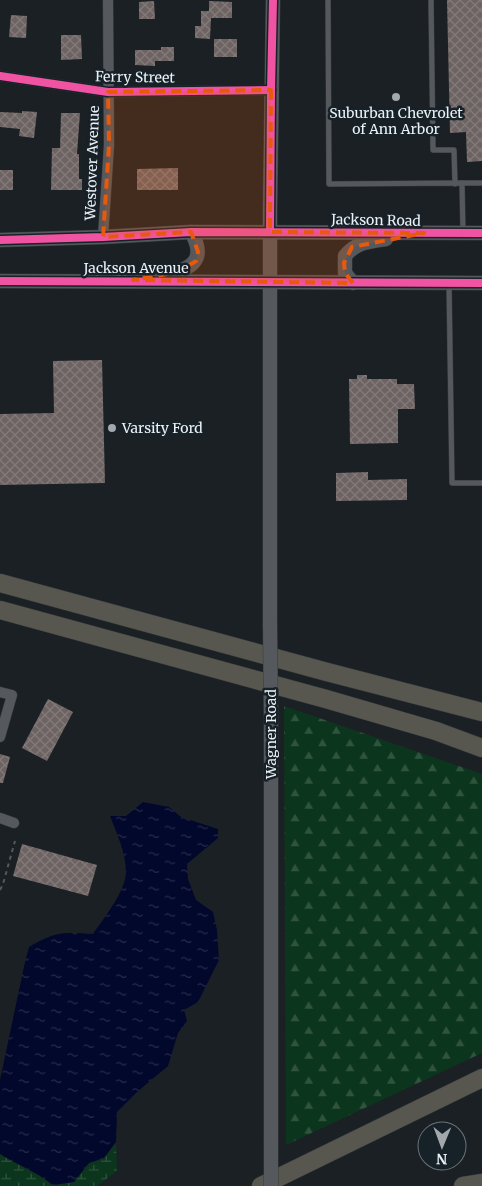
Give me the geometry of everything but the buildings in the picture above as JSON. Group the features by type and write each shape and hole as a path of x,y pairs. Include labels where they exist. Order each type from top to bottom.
{"highway":[{"path":"0,583 299,665 482,712"},
{"path":"0,610 316,696 436,731 482,748"},
{"path":"261,1186 482,1078"},
{"path":"463,1186 482,1183"}],"main road":[{"name":"Wagner Road","path":"271,1186 270,232 273,0"},
{"path":"0,240 190,232 270,232"},
{"path":"133,280 178,272 190,267 196,261 198,252 196,242 190,232"},
{"name":"Jackson Road","path":"270,232 482,233"},
{"path":"353,283 345,273 344,263 345,256 352,247 369,242 424,233"},
{"name":"Jackson Avenue","path":"0,281 271,282"},
{"path":"271,282 482,283"}],"street":[{"name":"Westover Avenue","path":"103,237 110,145 108,0"},
{"name":"Ferry Street","path":"0,76 108,92 271,90"},
{"path":"0,692 12,695 0,737"},
{"path":"0,818 14,823"}],"lane":[{"path":"328,0 329,184 455,184 482,182"},
{"path":"431,0 433,150 454,150 455,184"},
{"path":"462,183 463,233"},
{"path":"448,283 452,483 482,483"}],"path":[{"path":"0,890 4,884 15,841"}],"highlighted area":[{"path":"271,90 270,232 424,233 352,247 344,263 345,273 353,283 133,280 178,272 196,261 198,252 191,232 103,237 109,145 108,92"}],"green space":[{"path":"284,706 482,774 482,1053 286,1145"},
{"path":"116,1142 117,1171 97,1186 0,1186 0,1154 34,1172 53,1185 74,1182 89,1163 104,1158"}],"water":[{"path":"143,802 169,807 181,817 218,829 218,838 187,864 188,879 196,900 213,912 217,930 219,960 198,1002 184,1010 187,1021 178,1033 168,1066 117,1112 116,1142 104,1158 89,1163 74,1182 53,1185 34,1172 0,1154 0,1080 25,962 29,947 53,935 67,933 93,934 118,896 125,880 126,872 121,844 110,816 126,816"}],"cycle path":[{"path":"270,232 273,0"},
{"path":"0,76 108,92 271,90"},
{"path":"0,240 191,232 482,233"},
{"path":"0,281 482,283"}],"place":[{"name":"Suburban Chevrolet of Ann Arbor","path":"396,97"},
{"name":"Varsity Ford","path":"112,428"}]}
